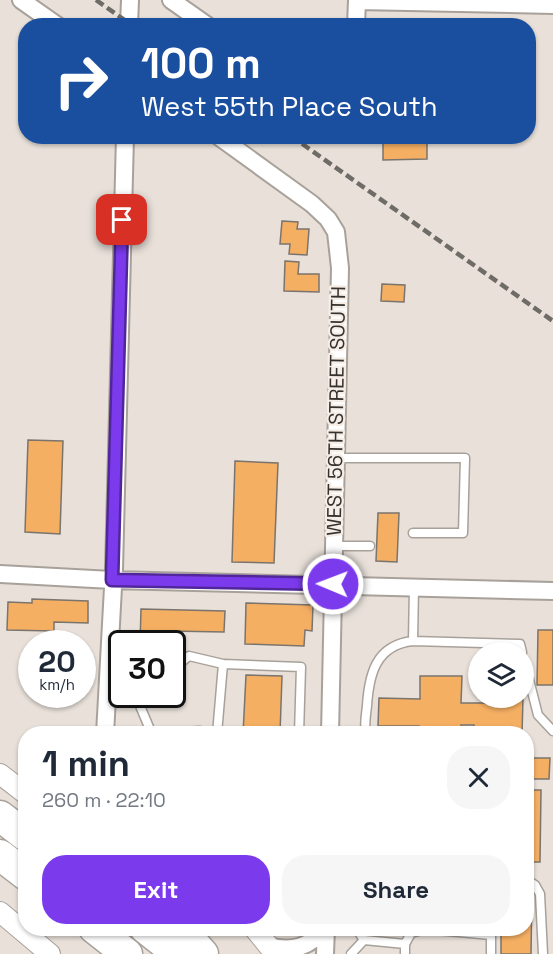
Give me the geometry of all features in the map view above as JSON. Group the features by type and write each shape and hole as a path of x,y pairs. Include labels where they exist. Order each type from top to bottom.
{"highway":[{"path":"0,816 18,830"},
{"path":"0,855 18,869"},
{"path":"104,936 127,954"},
{"path":"155,936 178,954"},
{"path":"187,936 203,954"}],"street":[{"path":"21,0 47,18"},
{"path":"129,18 130,0"},
{"path":"171,0 197,18"},
{"path":"356,18 357,0 553,5"},
{"path":"105,726 112,580 124,144"},
{"name":"WEST 56TH STREET SOUTH","path":"229,144 312,204 336,232 340,268 330,726"},
{"path":"0,574 112,580 553,591"},
{"path":"0,774 18,788"},
{"path":"0,912 18,927"},
{"path":"29,936 50,954"},
{"path":"260,936 271,950 302,947 311,943 318,936"},
{"path":"325,936 325,954"}],"lane":[{"path":"335,458 465,458 463,533 413,533"},
{"path":"333,546 370,546"},
{"path":"413,641 414,586"},
{"path":"366,726 369,681 380,657 398,643 413,641 468,643"},
{"path":"186,658 189,656 223,664 301,667 299,726"},
{"path":"218,726 223,664"},
{"path":"534,699 538,715 553,731"},
{"path":"141,708 147,726"},
{"path":"534,884 540,894 543,954"},
{"path":"361,936 364,940"},
{"path":"405,954 405,944 409,936"},
{"path":"491,936 491,954"},
{"path":"364,940 405,944"},
{"path":"351,954 364,940"}],"building":[{"path":"383,144 427,144 427,159 383,160"},
{"path":"282,221 298,222 297,229 309,229 307,255 289,254 290,244 280,244"},
{"path":"285,261 299,262 298,274 319,274 319,292 284,291"},
{"path":"382,284 405,285 404,302 381,301"},
{"path":"28,440 63,441 60,534 25,532"},
{"path":"235,461 278,463 274,563 232,562"},
{"path":"378,513 399,513 397,562 376,561"},
{"path":"32,599 88,601 88,623 54,622 54,630 7,630 8,602 32,603"},
{"path":"246,603 313,605 312,631 305,630 304,646 245,644"},
{"path":"141,609 225,611 224,632 140,630"},
{"path":"538,630 553,630 553,685 537,685"},
{"path":"246,675 282,676 280,726 243,726"},
{"path":"420,676 462,676 461,703 468,703 468,708 523,708 522,726 378,726 379,698 420,699"},
{"path":"534,758 550,758 549,779 534,779"},
{"path":"534,790 541,790 540,862 534,862"},
{"path":"501,936 531,936 531,954 501,954"}],"railway":[{"path":"96,0 122,18"},
{"path":"302,144 553,321"}],"route":[{"path":"122,220 112,580 333,584"}]}
